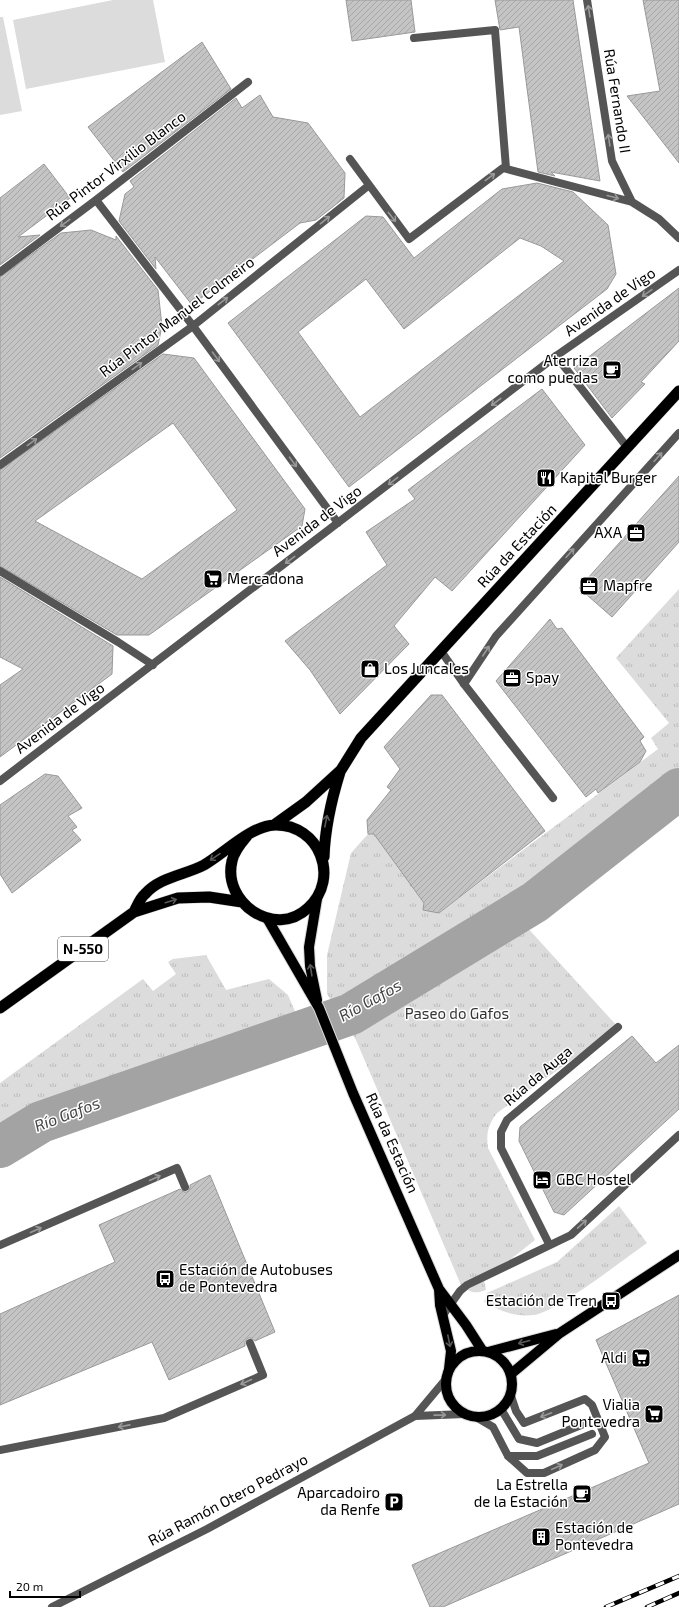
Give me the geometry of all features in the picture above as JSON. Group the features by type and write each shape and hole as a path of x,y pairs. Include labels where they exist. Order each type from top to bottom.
{"highway":[{"name":"Rúa da Estación","path":"274,825 306,802 340,770 361,738 679,391"},
{"name":"Rúa da Estación","path":"323,860 325,828 340,770"},
{"path":"134,912 144,894 161,882 204,864 247,836 260,828 274,825 290,826 305,834 316,845 323,860 325,874 323,887 317,899 307,909 295,916 281,919 267,918 253,913 242,902 234,890 230,875 232,860 238,847 247,836"},
{"name":"N-550","path":"0,1008 134,912 178,898 209,897 242,902"}],"main road":[{"name":"Rúa da Estación","path":"317,899 309,948 310,966 319,1008"},
{"name":"Rúa da Estación","path":"267,918 319,1008 353,1093 439,1290 451,1350 448,1374"},
{"path":"511,1374 560,1333 679,1255"},
{"name":"Rúa da Estación","path":"439,1290 485,1351"},
{"path":"485,1351 502,1360 511,1374 513,1385 510,1396 501,1409 485,1417 476,1417 465,1414 456,1408 450,1400 446,1390 448,1374 456,1360 466,1354 485,1351 560,1333"}],"street":[{"name":"Rúa Fernando II","path":"587,0 612,161 632,202"},
{"path":"414,38 495,30 506,168"},
{"name":"Rúa Pintor Virxilio Blanco","path":"0,272 96,200 248,82"},
{"path":"350,159 368,186 409,239 503,168 632,202 659,219 679,238"},
{"name":"Rúa Pintor Manuel Colmeiro","path":"0,465 192,326 368,186"},
{"path":"96,200 192,326 338,523"},
{"name":"Avenida de Vigo","path":"0,781 556,356 679,270"},
{"name":"Avenida de Vigo","path":"556,356 627,447"},
{"path":"464,684 496,636 679,433"},
{"path":"0,572 153,665"},
{"path":"441,651 464,684 553,798"},
{"name":"Rúa da Auga","path":"549,1244 501,1148 501,1132 507,1120 618,1026"},
{"path":"443,1315 450,1304 467,1285 549,1244 571,1235 679,1135"},
{"path":"0,1245 177,1168 185,1187"},
{"path":"0,1450 164,1418 263,1375 250,1343"},
{"name":"Rúa Ramón Otero Pedrayo","path":"52,1607 207,1529 415,1416 448,1374"},
{"path":"476,1417 493,1427 508,1456 527,1473 544,1473 595,1450 605,1437 592,1405 585,1399 524,1423 516,1411 510,1396"},
{"path":"501,1409 519,1439 537,1443 586,1423"},
{"name":"Rúa Ramón Otero Pedrayo","path":"415,1416 465,1414"},
{"path":"508,1456 537,1456 592,1434"}],"green space":[{"path":"113,0 153,0 165,62 26,89 13,20"},
{"path":"0,17 3,17 22,111 0,115"},
{"name":"Paseo do Gafos","path":"679,589 679,799 524,924 618,1027 497,1113 492,1121 488,1129 488,1148 535,1240 484,1280 486,1290 473,1292 467,1290 461,1285 356,1040 327,994 327,955 351,853 368,834 374,834 424,903 439,913 658,749 651,738 669,723 616,658"},
{"path":"206,955 226,990 269,979 288,995 300,1023 51,1109 0,1140 0,1083 143,979 153,991 176,974 168,962 173,959"},
{"path":"619,1206 647,1243 607,1272 558,1305 545,1312 534,1315 508,1313 484,1302 487,1293 557,1262"}],"building":[{"path":"346,0 411,0 415,32 352,41"},
{"path":"495,0 573,0 600,181 551,172 555,176 538,172 519,27 500,30"},
{"path":"643,0 679,0 679,163 627,96 660,91"},
{"path":"202,42 231,89 123,172 88,127"},
{"path":"260,95 273,117 308,123 345,173 344,198 316,220 300,223 192,305 155,257 156,269 119,221 125,194 134,187 130,181 236,98 242,108"},
{"path":"44,164 70,198 18,237 40,235 0,265 0,198"},
{"path":"537,183 573,192 608,225 616,274 607,289 349,487 228,323 366,216 383,217 414,258 502,189","holes":["520,238 541,246 564,261 360,417 298,332 366,279 404,329"]},
{"path":"91,230 116,240 116,236 158,290 162,326 158,345 0,458 0,277 61,233"},
{"path":"679,288 679,341 641,382 645,384 612,418 574,368"},
{"path":"163,354 194,358 305,509 302,526 149,635 117,635 0,566 0,470","holes":["173,423 237,510 142,579 35,521"]},
{"path":"542,389 585,445 452,591 435,577 394,626 409,644 340,714 310,670 285,641 387,565 366,532 415,499 408,490"},
{"path":"679,476 679,542 612,617 579,588"},
{"path":"0,577 113,646 112,674 0,757 0,685 23,669 0,657"},
{"path":"550,619 557,629 562,628 644,737 640,741 646,751 640,762 598,793 596,789 586,797 496,681"},
{"path":"431,695 442,695 545,831 439,913 423,910 424,903 374,834 368,834 367,820 391,790 387,787 400,769 384,747"},
{"path":"45,774 58,776 82,808 68,816 77,827 72,830 81,840 12,893 0,874 0,805"},
{"path":"632,1036 656,1063 679,1045 679,1109 564,1215 554,1212 519,1141 520,1127"},
{"name":"Estación de Autobuses de Pontevedra","path":"210,1175 275,1332 255,1341 248,1338 245,1342 245,1346 169,1380 152,1342 0,1405 0,1314 115,1262 99,1225 180,1189 187,1192 190,1185"},
{"path":"679,1295 679,1504 443,1607 430,1607 412,1565 649,1463 596,1340"}],"waterway":[{"name":"Río Gafos","path":"0,1147 41,1122 351,1014 535,902 679,789"}],"railway":[{"path":"606,1607 679,1576"},
{"path":"647,1607 679,1593"}],"place":[{"name":"Aterriza como puedas","path":"612,370"},
{"name":"Kapital Burger","path":"546,478"},
{"name":"AXA","path":"636,533"},
{"name":"Mercadona","path":"213,579"},
{"name":"Mapfre","path":"589,586"},
{"name":"Los Juncales","path":"370,669"},
{"name":"Spay","path":"512,678"},
{"name":"GBC Hostel","path":"542,1180"},
{"name":"Estación de Autobuses de Pontevedra","path":"165,1279"},
{"name":"Estación de Tren","path":"611,1301"},
{"name":"Aldi","path":"641,1358"},
{"name":"Vialia Pontevedra","path":"654,1414"},
{"name":"La Estrella de la Estación","path":"582,1494"},
{"name":"Aparcadoiro da Renfe","path":"394,1502"},
{"name":"Estación de Pontevedra","path":"541,1537"}]}
